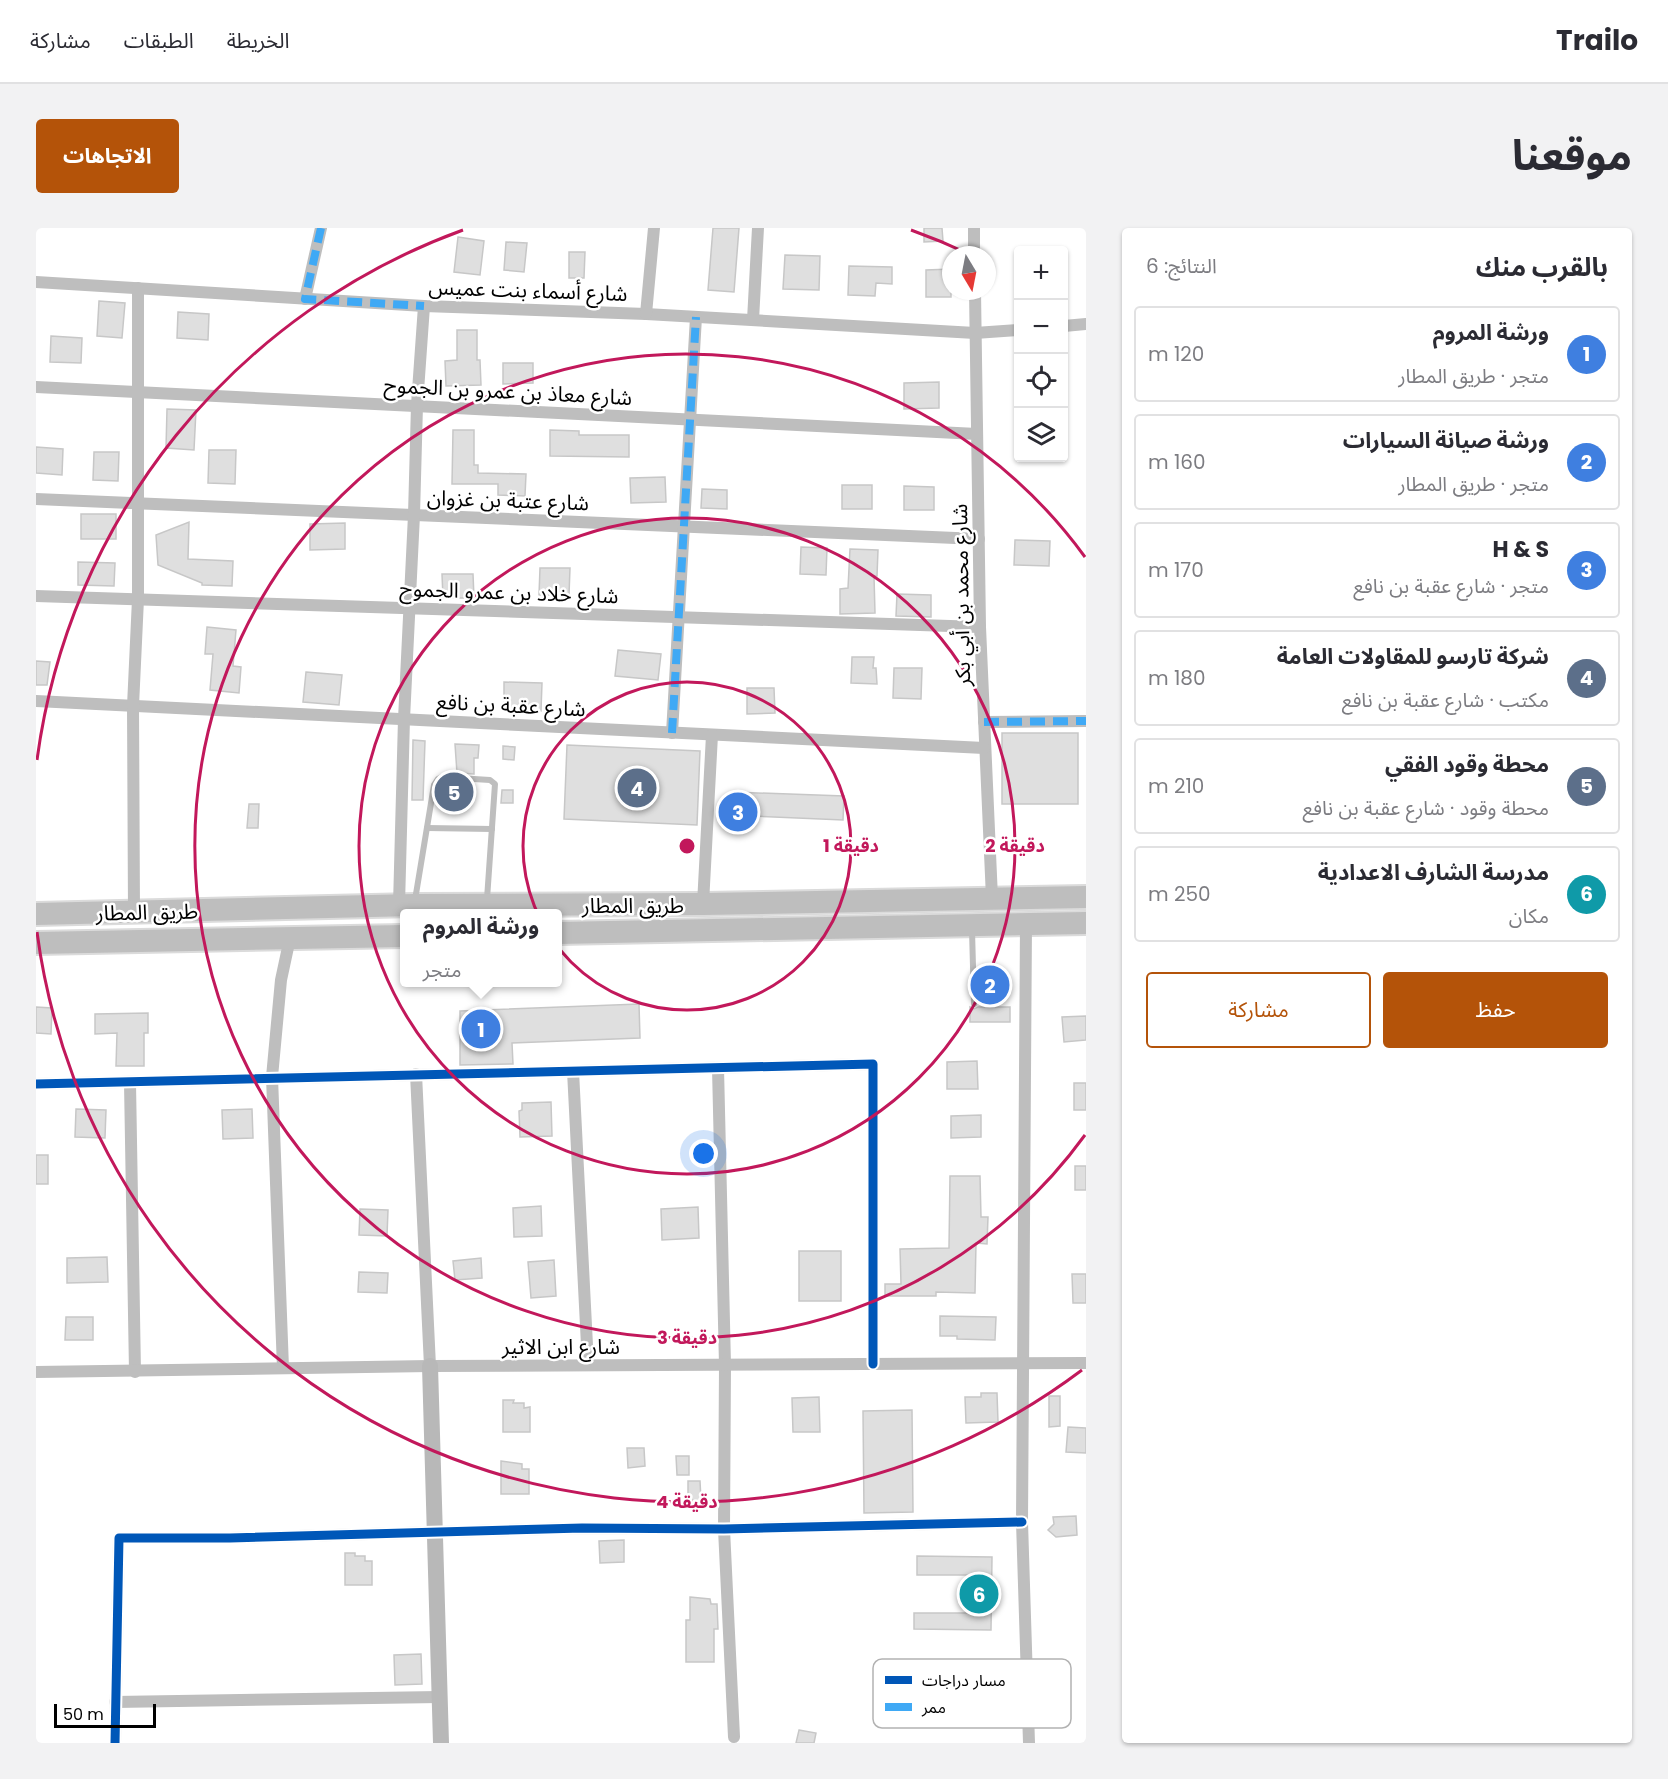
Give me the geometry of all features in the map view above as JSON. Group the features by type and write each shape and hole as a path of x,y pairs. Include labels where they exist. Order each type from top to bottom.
{"highway":[{"name":"طريق المطار","path":"36,914 407,905 703,904 1086,897"},
{"name":"طريق المطار","path":"562,933 1086,923"},
{"name":"طريق المطار","path":"36,943 400,936"}],"street":[{"path":"305,299 321,228"},
{"path":"646,314 654,228"},
{"path":"753,320 758,228"},
{"path":"974,228 974,246"},
{"name":"شارع أسماء بنت عميس","path":"36,282 424,306 646,314 975,333 1014,330"},
{"path":"134,912 133,706 138,599 138,288"},
{"name":"شارع محمد بن أبي بكر","path":"975,300 980,627 992,898"},
{"path":"407,905 404,719 417,405 424,306"},
{"path":"672,733 686,526 696,317"},
{"path":"1068,326 1086,324"},
{"name":"شارع معاذ بن عمرو بن الجموح","path":"36,387 977,434"},
{"name":"شارع عتبة بن غزوان","path":"36,499 979,539"},
{"name":"شارع خلاد بن عمرو الجموح","path":"36,596 980,627"},
{"name":"شارع عقبة بن نافع","path":"36,701 984,748"},
{"path":"984,722 1086,721"},
{"path":"703,904 712,735"},
{"path":"1026,923 1022,1522 1026,1659"},
{"path":"283,1368 272,1077 282,980 290,938"},
{"path":"36,1084 873,1064 873,1364"},
{"path":"718,1068 726,1365 724,1529 734,1737"},
{"path":"573,1071 588,1365"},
{"path":"416,1074 430,1366 441,1743"},
{"path":"130,1083 135,1372"},
{"name":"شارع ابن الاثير","path":"36,1372 430,1366 1086,1363"},
{"path":"115,1743 119,1538 230,1538 582,1528 724,1529 1022,1522"},
{"path":"115,1702 440,1697"},
{"path":"1029,1728 1029,1743"}],"lane":[{"path":"407,905 427,828 434,783 442,777 492,781 495,786 486,906"},
{"path":"427,828 492,829"},
{"path":"972,924 974,1004"}],"building":[{"path":"713,228 739,228 734,292 708,290"},
{"path":"924,228 942,228 943,241 924,242"},
{"path":"458,237 484,241 480,275 454,272"},
{"path":"506,242 527,243 524,272 504,270"},
{"path":"569,252 585,252 584,278 569,278"},
{"path":"785,255 820,256 819,290 783,289"},
{"path":"849,266 892,267 892,284 876,283 875,296 848,295"},
{"path":"942,269 942,297 926,297 926,270"},
{"path":"99,301 125,303 122,338 97,336"},
{"path":"178,312 209,314 208,340 177,338"},
{"path":"457,330 477,330 477,360 480,360 481,385 446,386 445,361 457,360"},
{"path":"51,336 82,338 81,363 50,362"},
{"path":"503,363 533,363 533,383 503,384"},
{"path":"939,382 939,408 904,409 904,383"},
{"path":"167,409 196,410 194,450 166,448"},
{"path":"453,430 474,430 474,465 478,465 478,473 526,474 525,496 498,495 498,484 452,484"},
{"path":"550,430 579,431 579,435 629,435 629,457 550,456"},
{"path":"36,447 63,449 62,475 36,473"},
{"path":"209,450 236,450 235,484 208,483"},
{"path":"94,452 119,452 118,481 93,480"},
{"path":"665,477 666,502 631,503 630,478"},
{"path":"842,485 872,485 872,509 842,509"},
{"path":"904,486 934,487 934,510 904,510"},
{"path":"702,489 727,490 727,509 701,508"},
{"path":"81,514 116,514 116,539 81,539"},
{"path":"189,522 188,559 233,561 232,586 202,585 202,583 158,565 156,535"},
{"path":"345,523 345,549 310,550 310,524"},
{"path":"1015,540 1050,541 1049,566 1014,565"},
{"path":"801,547 827,548 826,575 800,574"},
{"path":"850,549 878,550 877,576 874,576 875,613 840,614 840,589 848,588"},
{"path":"78,562 115,563 114,586 78,585"},
{"path":"540,568 570,568 569,595 539,595"},
{"path":"442,574 473,574 474,598 443,598"},
{"path":"897,594 931,595 931,617 896,616"},
{"path":"207,627 236,630 233,666 241,667 239,693 210,690 213,654 205,654"},
{"path":"618,650 661,654 658,680 615,676"},
{"path":"852,657 874,657 873,668 876,668 877,684 851,683"},
{"path":"36,661 50,662 47,685 36,685"},
{"path":"894,668 922,668 921,699 893,698"},
{"path":"306,672 342,675 339,705 303,702"},
{"path":"504,682 542,683 541,711 504,711"},
{"path":"747,688 774,688 775,713 747,714"},
{"path":"1002,733 1078,733 1078,804 1002,804"},
{"path":"413,740 425,741 423,800 412,800"},
{"path":"455,744 479,745 478,758 474,758 474,774 457,773"},
{"path":"567,745 700,751 697,825 564,819"},
{"path":"503,746 515,747 514,760 503,759"},
{"path":"502,790 513,790 513,803 501,803"},
{"path":"732,792 844,796 843,820 731,815"},
{"path":"249,804 259,804 258,828 247,828"},
{"path":"639,1004 640,1038 512,1043 513,1064 460,1065 460,1011"},
{"path":"36,1007 52,1008 51,1034 36,1033"},
{"path":"970,1007 974,1009 1010,1007 1010,1022 970,1022"},
{"path":"148,1013 148,1033 144,1033 144,1066 116,1066 117,1033 95,1034 95,1014"},
{"path":"1086,1016 1086,1040 1064,1042 1062,1017"},
{"path":"977,1061 978,1089 947,1089 947,1062"},
{"path":"1074,1083 1086,1083 1086,1110 1074,1110"},
{"path":"551,1102 552,1136 520,1137 519,1111 522,1110 522,1103"},
{"path":"76,1109 106,1110 105,1138 75,1137"},
{"path":"252,1109 253,1138 223,1139 222,1110"},
{"path":"981,1115 981,1137 951,1138 951,1116"},
{"path":"36,1155 48,1155 48,1184 36,1184"},
{"path":"1075,1166 1086,1166 1086,1190 1075,1190"},
{"path":"950,1176 980,1176 981,1217 988,1217 987,1244 976,1243 975,1293 936,1292 936,1296 885,1296 885,1284 901,1284 900,1249 949,1248"},
{"path":"541,1206 542,1236 514,1237 513,1208"},
{"path":"698,1207 699,1238 662,1240 661,1209"},
{"path":"360,1209 388,1210 387,1236 359,1235"},
{"path":"799,1251 841,1251 841,1301 799,1301"},
{"path":"107,1257 108,1282 67,1283 67,1258"},
{"path":"481,1258 482,1278 455,1280 453,1261"},
{"path":"554,1260 556,1296 531,1298 528,1262"},
{"path":"359,1272 388,1273 387,1293 358,1292"},
{"path":"1072,1274 1086,1274 1086,1303 1073,1303"},
{"path":"940,1316 996,1317 995,1340 940,1336"},
{"path":"66,1317 93,1317 93,1340 65,1340"},
{"path":"981,1393 997,1393 998,1422 966,1423 965,1397 981,1397"},
{"path":"1049,1396 1060,1396 1060,1426 1049,1427"},
{"path":"819,1397 820,1432 793,1432 792,1398"},
{"path":"503,1400 514,1400 513,1403 524,1403 524,1408 530,1407 530,1432 503,1432"},
{"path":"912,1410 913,1512 864,1513 863,1411"},
{"path":"1068,1427 1086,1428 1086,1453 1066,1452"},
{"path":"627,1448 644,1448 645,1466 628,1468"},
{"path":"676,1456 689,1456 689,1475 677,1475"},
{"path":"501,1461 522,1464 522,1469 529,1469 529,1494 501,1494"},
{"path":"688,1481 700,1481 701,1500 688,1500"},
{"path":"1076,1516 1077,1535 1056,1537 1048,1530 1054,1524 1053,1517"},
{"path":"624,1540 624,1562 600,1563 599,1541"},
{"path":"345,1553 355,1553 355,1556 365,1556 365,1561 372,1561 372,1585 345,1585"},
{"path":"917,1556 992,1557 991,1630 914,1629 914,1613 967,1613 967,1575 917,1575"},
{"path":"690,1597 710,1599 711,1604 717,1604 718,1629 714,1629 714,1662 686,1662 686,1620 690,1620"},
{"path":"421,1654 422,1684 395,1685 394,1655"},
{"path":"799,1730 816,1733 814,1743 796,1743"}],"marked path":[{"path":"321,228 305,299 424,306"},
{"path":"672,733 696,317"},
{"path":"984,722 1086,721"}],"cycle path":[{"path":"36,1084 873,1064 873,1364"},
{"path":"115,1743 119,1538 230,1538 582,1528 724,1529 1022,1522"}],"place":[{"name":"شركة تارسو للمقاولات العامة","path":"637,788"},
{"name":"محطة وقود الفقي","path":"454,792"},
{"name":"H & S","path":"738,812"},
{"name":"ورشة صيانة السيارات","path":"990,985"},
{"name":"ورشة المروم","path":"481,1029"},
{"name":"مدرسة الشارف الاعدادية","path":"979,1594"}]}
